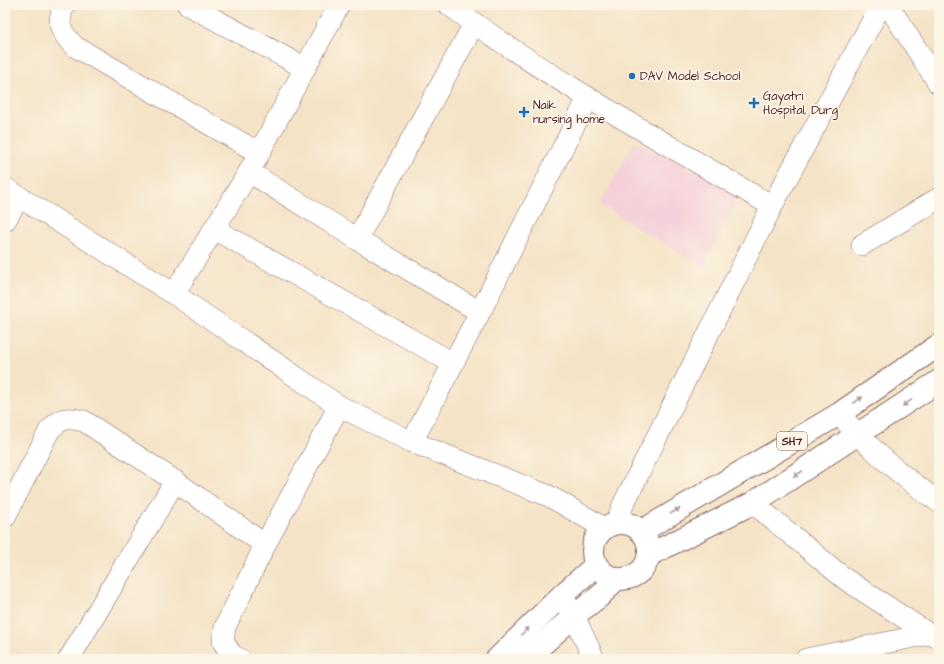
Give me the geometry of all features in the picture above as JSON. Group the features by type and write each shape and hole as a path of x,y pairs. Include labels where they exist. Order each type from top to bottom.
{"main road":[{"name":"SH7","path":"642,531 839,414 939,345"},
{"name":"SH7","path":"649,556 753,503 939,381"},
{"path":"630,523 642,531 648,542 649,556 647,564 637,574 625,579 616,579 601,572 596,565 592,552 595,538 610,525 630,523"},
{"path":"497,659 562,595 596,565"},
{"path":"526,659 574,616 600,596 616,579"}],"street":[{"path":"64,5 60,24 64,35 74,46 259,153"},
{"path":"188,5 305,68"},
{"path":"449,5 474,24 588,98 772,206"},
{"path":"5,221 12,193 174,294 339,406 412,442 549,496 610,525 622,505 772,206 881,5"},
{"path":"888,5 939,84"},
{"path":"174,294 249,172 338,6"},
{"path":"357,239 474,24"},
{"path":"412,442 480,312 588,98"},
{"path":"249,172 357,239 480,312"},
{"path":"862,245 939,198"},
{"path":"214,229 453,363"},
{"path":"240,659 233,656 223,642 225,628 264,545 339,406"},
{"path":"839,414 858,435 915,486 939,502"},
{"path":"5,517 49,431 59,420 70,418 84,421 176,481 264,545"},
{"path":"68,659 176,481"},
{"path":"753,503 845,579 934,636"},
{"path":"562,595 574,616 594,659"},
{"path":"806,659 934,636"}],"shaded area":[{"path":"634,141 741,193 703,267 600,205"}],"place":[{"name":"DAV Model School","path":"632,76"},
{"name":"Gayatri Hospital, Durg","path":"754,103"},
{"name":"Naik nursing home","path":"524,112"}]}
